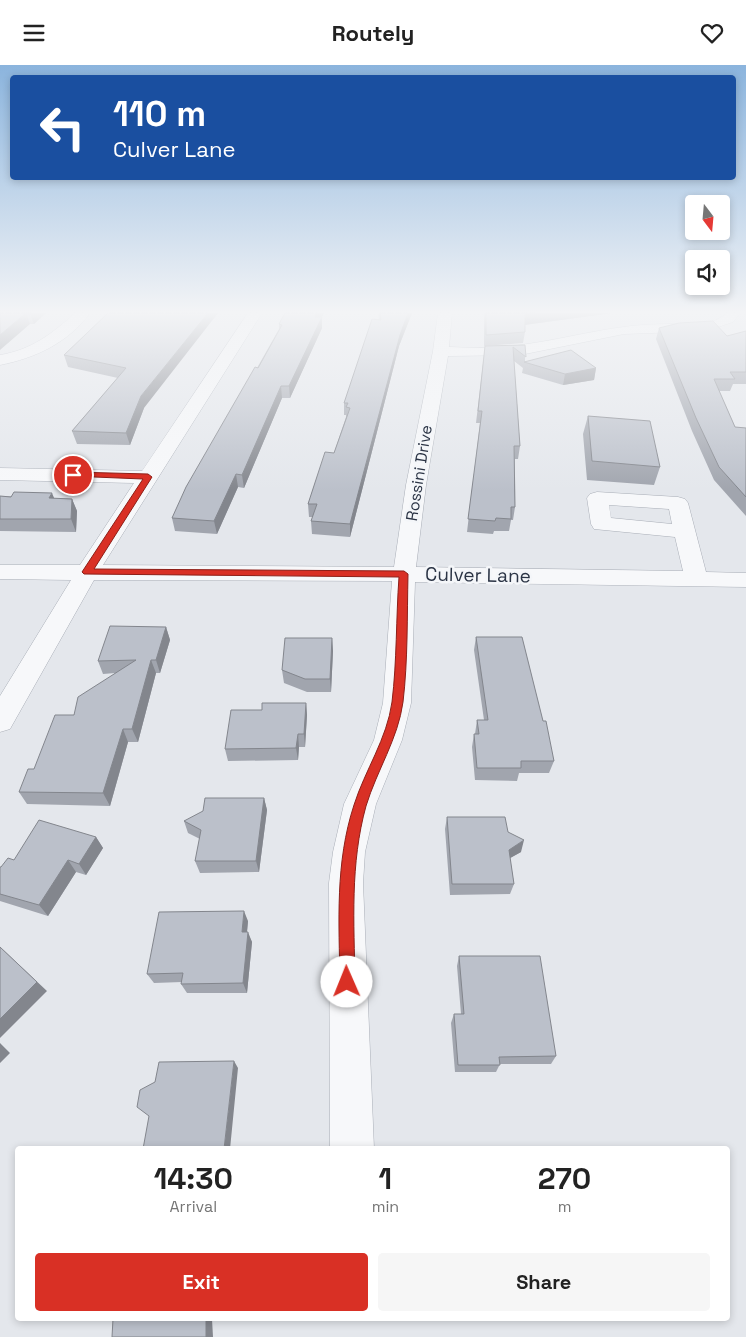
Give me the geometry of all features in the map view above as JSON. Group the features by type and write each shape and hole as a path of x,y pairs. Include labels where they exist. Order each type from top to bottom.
{"street":[{"path":"0,721 27,671 87,572 216,372"},
{"name":"Rossini Drive","path":"352,1146 346,883 349,851 360,804 388,740 397,703 404,574 416,485 436,372"},
{"path":"0,474 148,477"},
{"path":"684,531 696,579"},
{"name":"Culver Lane","path":"0,571 404,574 746,580"}],"building":[{"path":"122,372 160,372 141,396 126,433 72,431"},
{"path":"252,372 296,372 289,386 281,386 242,475 236,474 214,521 172,518 186,487"},
{"path":"354,372 390,372 350,524 311,521 317,504 308,504 325,452 334,453 350,408 346,407 348,403 344,403"},
{"path":"482,372 515,372 520,446 514,446 515,507 511,507 511,519 496,518 495,521 468,519 482,411 478,411"},
{"path":"677,372 730,372 735,379 714,379 735,427 746,428 746,497 719,467"},
{"path":"588,416 650,421 660,467 592,461"},
{"path":"14,492 52,493 49,498 72,499 71,519 0,519 0,496 11,497"},
{"path":"110,626 166,627 156,660 151,660 132,729 123,729 103,793 19,792 28,769 34,769 55,715 74,715 78,697 136,660 98,661"},
{"path":"476,637 522,637 543,721 546,721 554,761 521,761 521,768 477,768 474,734 479,734 477,720 488,720"},
{"path":"285,638 332,638 330,679 305,679 282,670"},
{"path":"262,703 306,703 304,734 298,734 296,748 225,749 231,710 262,710"},
{"path":"205,798 264,798 256,861 195,861 201,830 184,821 203,811"},
{"path":"447,817 505,817 508,832 524,840 509,850 514,884 452,884"},
{"path":"39,820 96,837 79,864 68,860 39,905 0,894 0,867 8,858 14,860"},
{"path":"244,911 242,932 248,932 243,983 181,984 183,973 147,974 159,912"},
{"path":"0,947 37,982 0,1019"},
{"path":"459,956 540,956 556,1056 499,1057 500,1065 458,1065 454,1014 464,1014"},
{"path":"234,1061 224,1146 144,1146 149,1116 137,1107 140,1090 155,1082 159,1062"},
{"path":"113,1321 206,1321 206,1337 112,1337"}],"route":[{"path":"73,475 148,477 87,572 404,574 397,703 388,740 360,804 349,851 346,883 347,982"}]}
